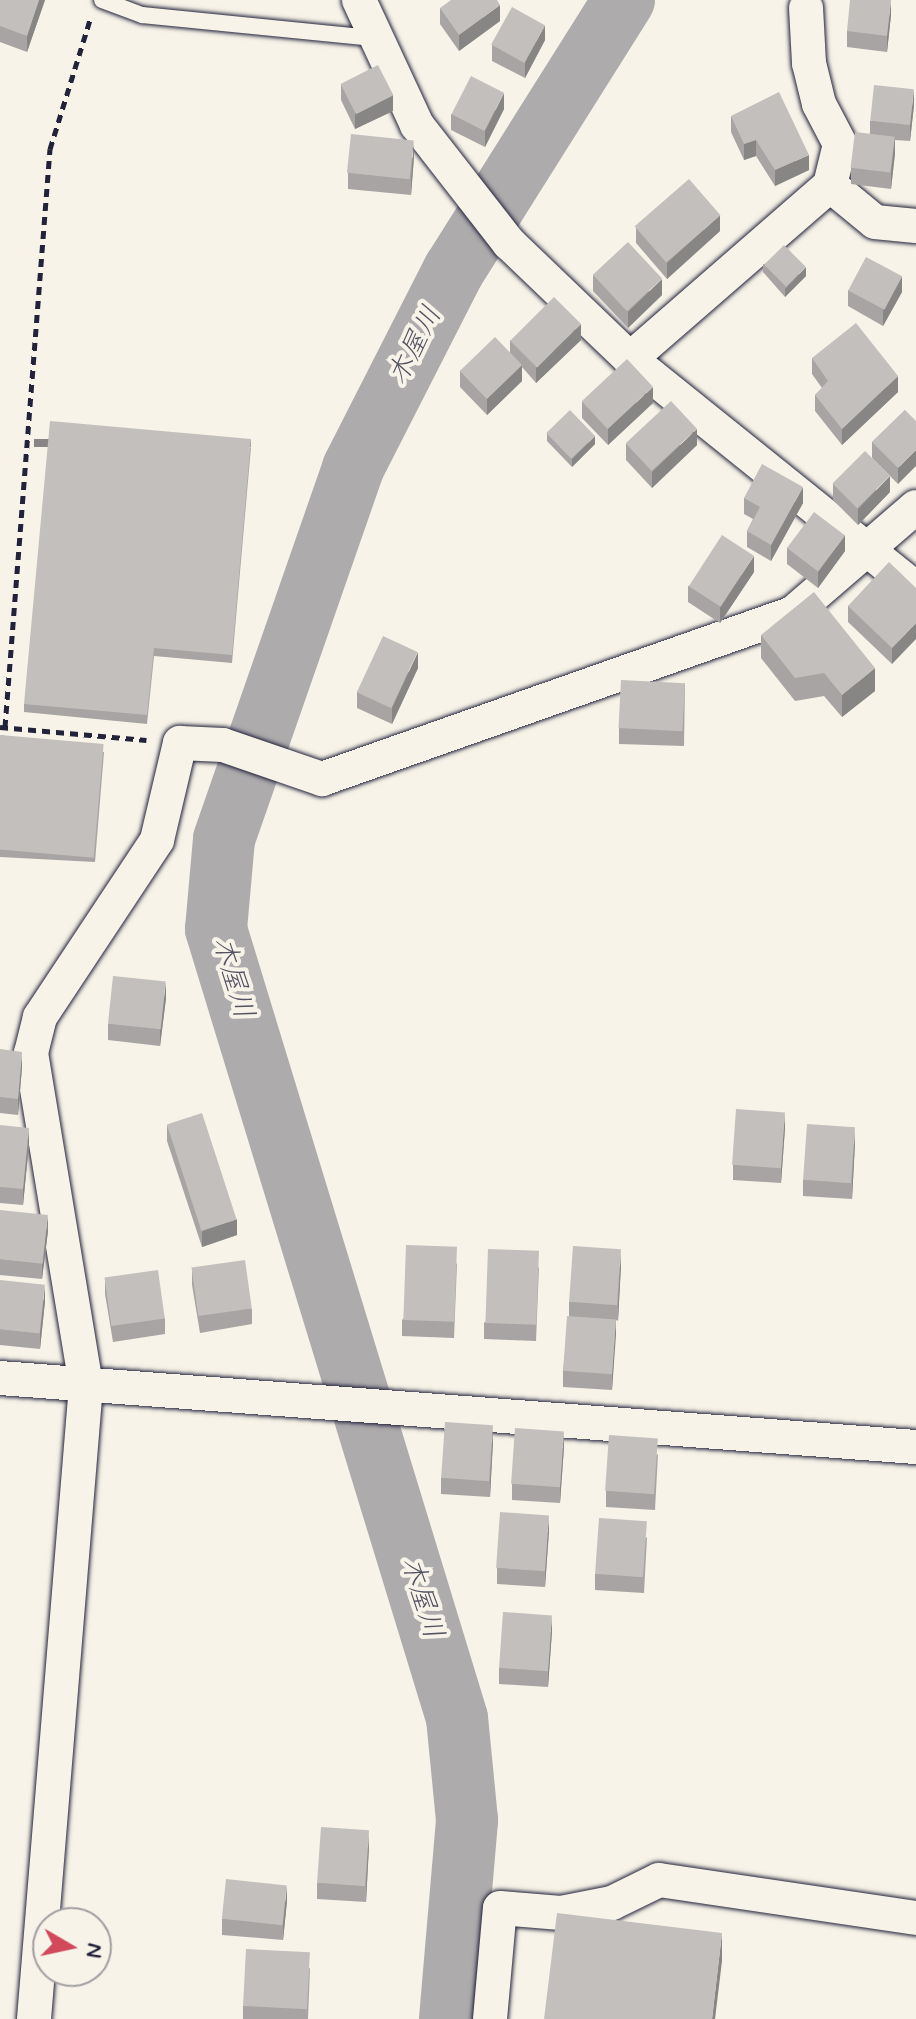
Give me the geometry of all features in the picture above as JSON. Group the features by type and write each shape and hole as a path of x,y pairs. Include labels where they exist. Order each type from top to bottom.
{"street":[{"path":"359,0 417,125 467,195 509,243 630,359 871,549 916,589"},
{"path":"630,359 830,185 840,144 819,104 809,63 806,8"},
{"path":"830,185 875,222 916,226"},
{"path":"34,2019 86,1385 31,1053 40,1017 157,840 180,743 223,745 297,774 322,779 793,613 871,549 916,507"},
{"path":"0,1378 334,1407 916,1447"},
{"path":"490,2019 500,1908 561,1913 612,1903 659,1880 916,1918"}],"lane":[{"path":"102,0 142,15 374,38"}],"path":[{"path":"92,15 50,149 3,727 180,743"}],"building":[{"path":"0,0 39,0 27,36 0,26"},
{"path":"451,0 497,0 500,5 459,35 440,8"},
{"path":"850,0 891,0 887,36 847,31"},
{"path":"512,7 545,25 524,63 491,45"},
{"path":"378,65 393,95 356,114 341,84"},
{"path":"471,76 504,93 484,131 451,114"},
{"path":"874,85 914,89 910,125 870,121"},
{"path":"779,92 809,155 775,170 756,140 744,144 731,116"},
{"path":"855,132 895,137 890,173 851,168"},
{"path":"351,134 414,141 410,179 347,173"},
{"path":"689,179 720,215 666,262 635,226"},
{"path":"628,242 662,279 627,311 593,275"},
{"path":"784,245 806,267 786,287 764,265"},
{"path":"866,257 902,276 884,310 848,291"},
{"path":"554,297 581,324 537,368 510,341"},
{"path":"856,323 898,376 842,429 815,395 828,381 812,358"},
{"path":"495,337 522,365 487,399 460,371"},
{"path":"627,359 653,387 608,429 582,401"},
{"path":"671,401 697,429 652,471 626,443"},
{"path":"570,410 595,436 571,459 546,433"},
{"path":"905,410 916,421 916,450 898,468 872,442"},
{"path":"50,421 251,439 232,655 154,648 147,715 24,704"},
{"path":"865,451 890,476 857,508 832,484"},
{"path":"762,464 803,487 771,545 747,531 760,507 744,498"},
{"path":"814,512 845,535 818,571 787,548"},
{"path":"722,535 754,556 721,607 689,586"},
{"path":"889,562 916,588 916,623 892,648 848,606"},
{"path":"814,592 875,668 842,695 824,673 795,678 761,635"},
{"path":"383,636 417,652 391,708 357,692"},
{"path":"621,680 685,683 682,731 618,728"},
{"path":"0,735 104,744 94,858 0,849"},
{"path":"113,976 166,982 161,1029 108,1024"},
{"path":"0,1049 22,1052 18,1099 0,1097"},
{"path":"736,1109 785,1112 781,1168 732,1165"},
{"path":"202,1113 237,1220 201,1231 167,1124"},
{"path":"807,1124 855,1127 851,1183 803,1180"},
{"path":"0,1125 29,1128 23,1189 0,1187"},
{"path":"0,1210 48,1215 43,1264 0,1259"},
{"path":"406,1245 457,1247 454,1322 403,1320"},
{"path":"573,1246 621,1249 617,1305 569,1302"},
{"path":"488,1249 539,1251 536,1325 485,1323"},
{"path":"245,1260 252,1309 198,1316 192,1268"},
{"path":"158,1270 165,1319 111,1326 105,1278"},
{"path":"0,1280 45,1285 40,1333 0,1329"},
{"path":"567,1316 616,1319 612,1374 563,1371"},
{"path":"445,1422 493,1425 489,1481 441,1478"},
{"path":"515,1428 564,1431 560,1487 511,1484"},
{"path":"609,1435 658,1438 654,1494 605,1491"},
{"path":"500,1512 549,1515 545,1571 496,1568"},
{"path":"599,1518 647,1521 643,1577 595,1574"},
{"path":"503,1612 552,1615 548,1671 499,1668"},
{"path":"321,1827 369,1830 365,1886 317,1883"},
{"path":"226,1879 287,1885 282,1925 222,1919"},
{"path":"557,1913 722,1933 712,2019 544,2019"},
{"path":"246,1949 310,1952 307,2009 243,2006"}],"waterway":[{"name":"木屋川","path":"450,2019 467,1820 457,1718 216,929 224,839 353,468 454,270 624,0"}]}
